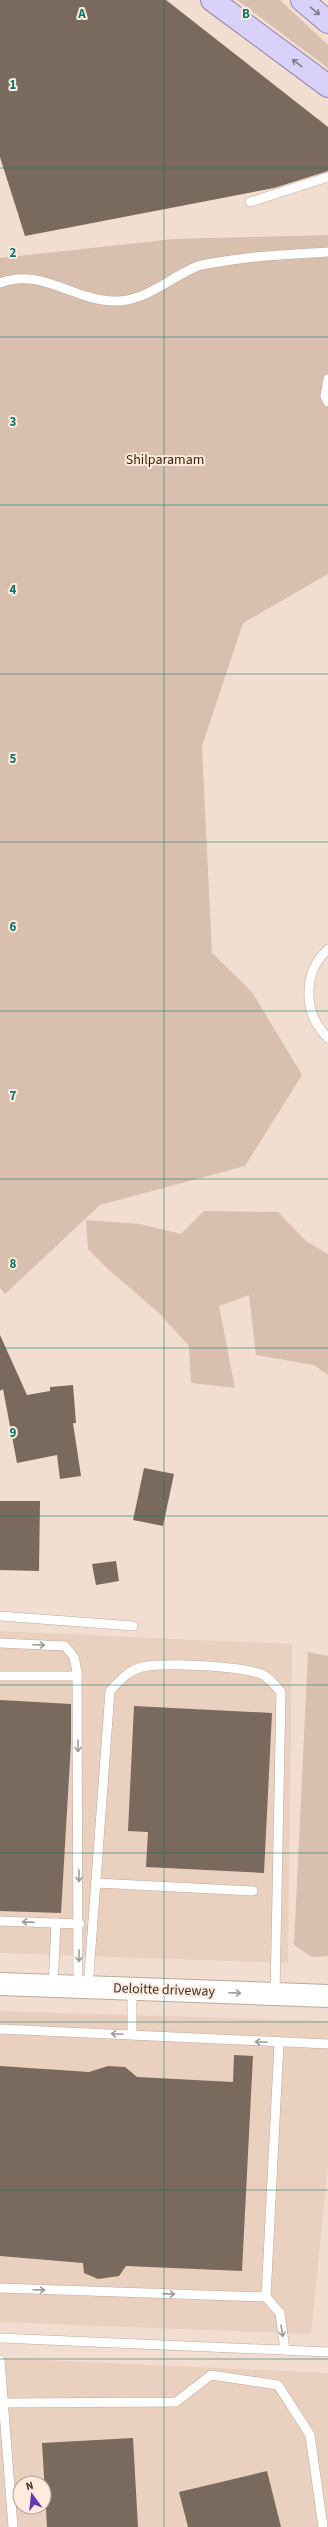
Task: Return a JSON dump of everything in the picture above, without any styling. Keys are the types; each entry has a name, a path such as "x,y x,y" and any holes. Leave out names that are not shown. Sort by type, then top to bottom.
{"main road":[{"path":"212,0 328,86"},
{"path":"302,0 328,22"}],"street":[{"name":"Deloitte driveway","path":"0,1984 328,1996"}],"lane":[{"path":"250,202 328,177"},
{"path":"0,282 15,277 49,282 83,297 116,301 150,293 198,266 261,255 328,252"},
{"path":"328,379 325,396 328,402"},
{"path":"328,949 320,957 309,977 310,1010 318,1029 328,1038"},
{"path":"0,1616 133,1626"},
{"path":"0,1644 65,1646 74,1657 77,1676 80,1924 83,1988"},
{"path":"83,1988 96,1883 110,1691 120,1680 142,1667 193,1665 259,1673 272,1682 281,1692 275,1994"},
{"path":"0,1676 77,1676"},
{"path":"96,1883 253,1891"},
{"path":"0,1921 80,1924"},
{"path":"53,1986 56,1923"},
{"path":"132,1990 132,2035"},
{"path":"0,2028 279,2043 328,2044"},
{"path":"279,2043 266,2297 280,2313 285,2350"},
{"path":"0,2288 266,2297"},
{"path":"0,2338 328,2352"},
{"path":"0,2360 13,2527"},
{"path":"3,2403 176,2402 211,2375 278,2385 310,2435 323,2527"}],"shaded area":[{"path":"0,1631 292,1644 288,1963 0,1953"},
{"path":"0,2011 328,2021 328,2165 311,2334 0,2322"},
{"path":"0,2358 328,2373 328,2527 0,2527"}],"green space":[{"path":"237,0 280,0 328,45 328,68"},
{"name":"Shilparamam","path":"328,235 328,574 243,623 202,746 212,953 252,992 302,1075 245,1166 100,1205 5,1294 0,1288 0,258 174,239"},
{"path":"204,1211 278,1212 306,1241 328,1254 328,1375 314,1365 256,1355 249,1295 219,1306 235,1388 191,1383 189,1346 159,1313 109,1270 88,1249 86,1220 140,1224 181,1234"},
{"path":"308,1652 328,1656 328,1956 312,1957 294,1945"}],"building":[{"path":"0,0 166,0 328,127 328,171 274,188 25,236 0,157"},
{"path":"0,1335 27,1395 50,1391 50,1387 73,1385 76,1423 73,1423 81,1476 60,1479 57,1455 17,1463 3,1389 0,1391"},
{"path":"144,1468 174,1474 163,1526 133,1520"},
{"path":"0,1501 40,1501 39,1571 0,1570"},
{"path":"116,1561 119,1581 96,1585 92,1564"},
{"path":"0,1700 71,1704 71,1743 61,1913 0,1911"},
{"path":"134,1706 272,1713 264,1873 146,1867 148,1832 128,1831"},
{"path":"234,2055 253,2056 242,2271 126,2266 119,2276 98,2279 84,2273 83,2263 0,2256 0,2066 89,2072 108,2066 125,2067 137,2077 233,2082"},
{"path":"133,2438 138,2527 47,2527 46,2515 52,2515 52,2475 44,2475 42,2443"},
{"path":"267,2471 281,2527 188,2527 179,2492"}]}
